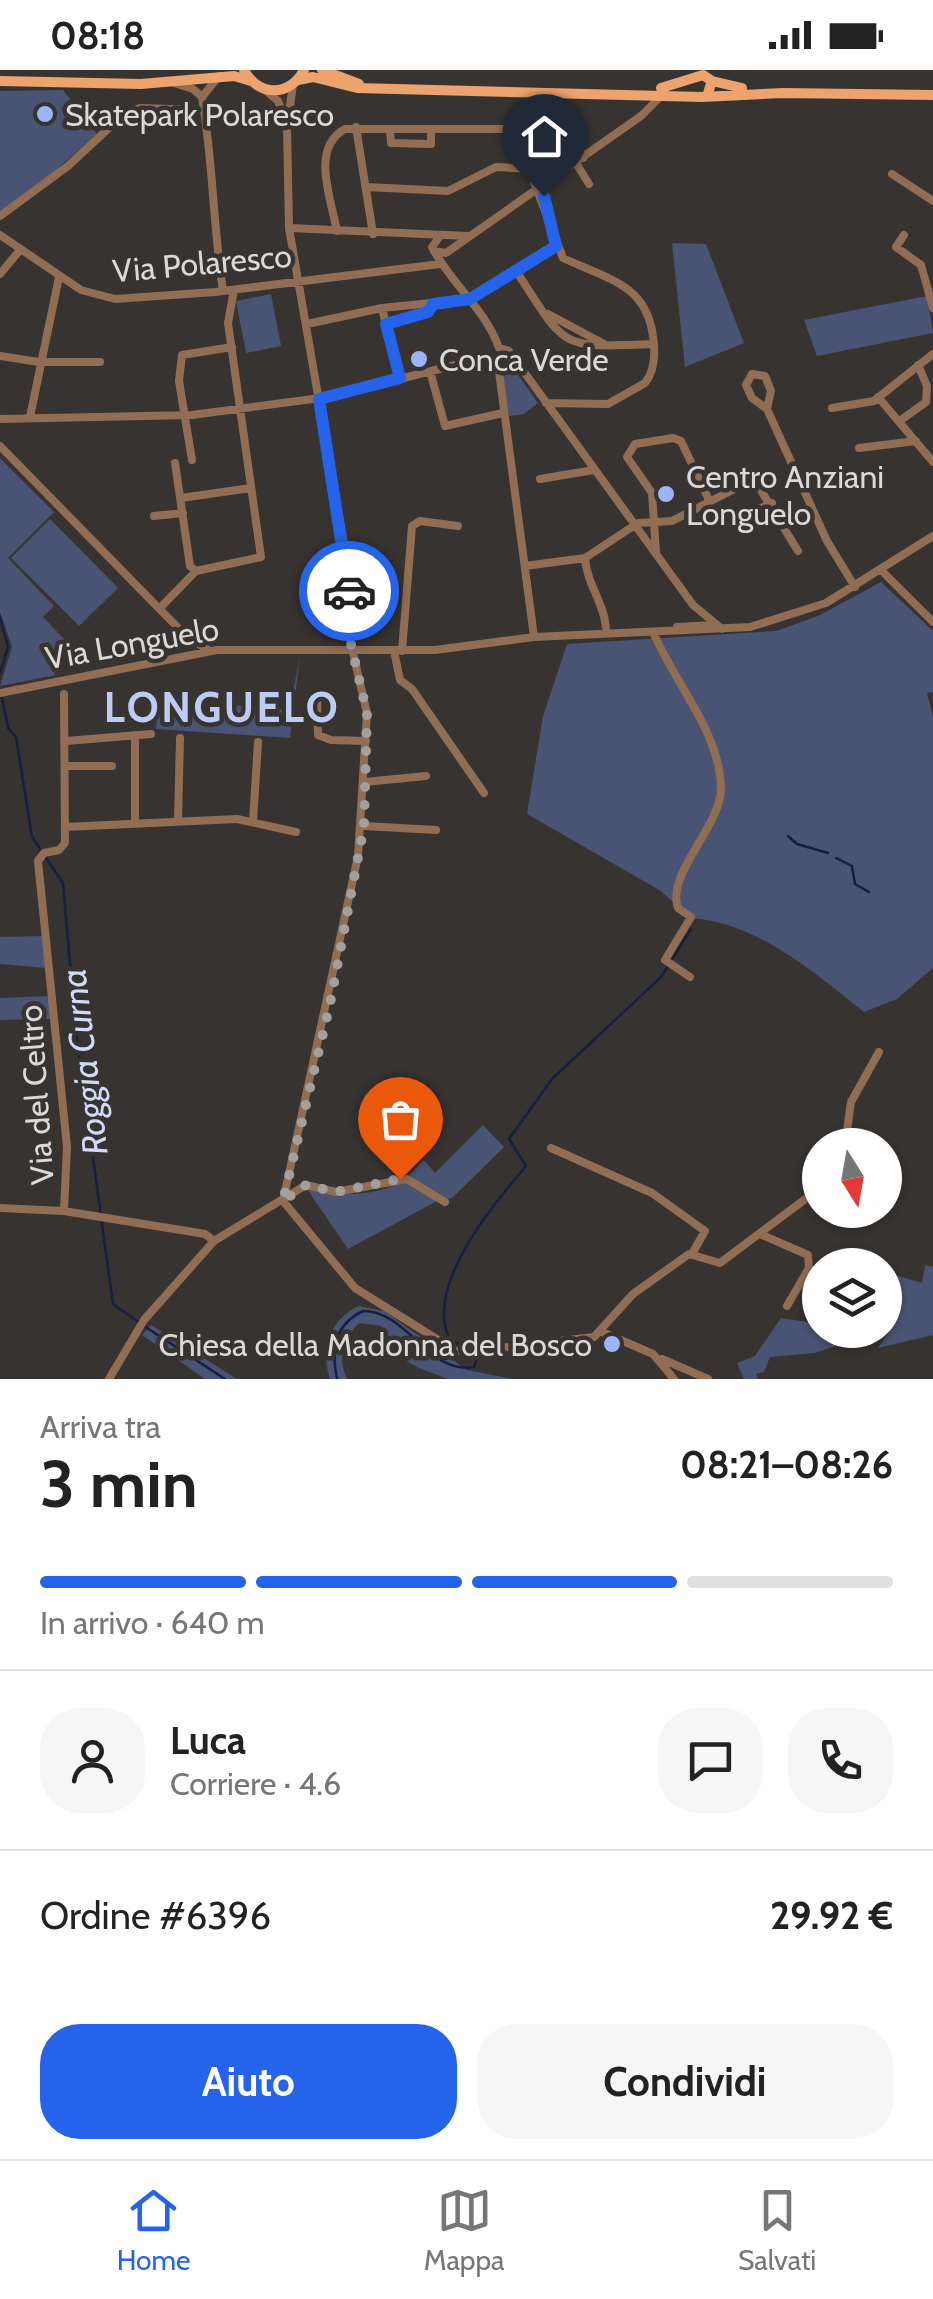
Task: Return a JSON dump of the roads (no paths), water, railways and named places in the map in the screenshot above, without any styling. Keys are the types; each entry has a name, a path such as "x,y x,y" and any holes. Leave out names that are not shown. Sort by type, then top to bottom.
{"main road":[{"path":"244,70 251,81"},
{"path":"322,70 369,87"},
{"path":"0,81 218,74 251,81 264,90 313,77 345,87 664,91 706,96 933,96"},
{"path":"546,90 648,94 704,76 783,93"},
{"path":"694,95 704,76"},
{"path":"704,76 706,96"}],"street":[{"path":"218,74 202,97 208,124 210,204 223,292"},
{"path":"176,78 202,97"},
{"path":"283,1201 330,1004 364,826 367,713 354,651 349,574 289,228 287,126 298,78"},
{"path":"264,90 278,101 287,126"},
{"path":"412,236 433,249 449,251 636,120 664,91"},
{"path":"625,93 642,106"},
{"path":"636,120 648,94"},
{"path":"0,216 68,166 124,114 140,108 204,110"},
{"path":"337,231 324,153 334,135 356,128 568,129 578,134 580,160 590,184"},
{"path":"356,128 373,234"},
{"path":"390,129 391,142 430,144 431,129"},
{"path":"366,187 448,191 490,169 508,166 530,170 540,188 563,258 642,298 650,312 654,344 651,376 614,401 546,402"},
{"path":"892,174 933,201"},
{"path":"289,228 412,236 476,233"},
{"path":"904,234 896,248 921,265 933,308"},
{"name":"Via Polaresco","path":"0,235 81,290 115,299 223,292 440,264"},
{"path":"424,264 432,259 433,249 442,236"},
{"path":"442,236 449,251 446,262 470,299 496,356 534,636"},
{"path":"307,324 382,308 470,299 556,246"},
{"path":"433,249 440,264 453,276"},
{"path":"0,274 20,250"},
{"path":"515,269 544,312 574,344 654,344"},
{"path":"27,418 60,277"},
{"path":"160,608 196,571 260,558 228,322 234,290"},
{"path":"386,324 428,312 433,304"},
{"path":"382,308 400,378"},
{"path":"544,312 610,347"},
{"path":"192,460 184,416 182,355 232,346"},
{"path":"0,416 184,416 319,399 510,351 510,360"},
{"path":"832,408 878,397 933,354"},
{"path":"0,356 39,362 100,362"},
{"path":"496,356 510,360 546,402 693,604 712,625 726,630"},
{"path":"900,420 926,402 930,385 918,364"},
{"path":"430,371 445,426 503,413"},
{"path":"767,409 771,391 764,376 752,374 746,385 752,398 767,409 827,541 855,587"},
{"path":"878,397 933,462"},
{"path":"656,554 652,493 627,457 636,444 673,438 682,441 709,500"},
{"path":"859,448 916,441"},
{"path":"0,446 186,636 200,647 217,650"},
{"path":"176,463 190,566 196,571"},
{"path":"540,479 594,470"},
{"path":"525,566 585,558 634,526 672,521 754,479 798,551"},
{"path":"181,498 252,488"},
{"path":"739,518 772,503"},
{"path":"154,516 183,512"},
{"path":"458,526 422,521 412,526 398,651 400,680 412,689 484,793"},
{"name":"Via Longuelo","path":"0,692 64,686 176,655 217,650 398,651 534,636 726,630 789,617 855,587 933,536"},
{"path":"585,558 588,582 602,603 606,628"},
{"path":"881,570 933,622"},
{"path":"668,632 687,625 693,616 693,604"},
{"name":"Via Longuelo","path":"634,634 712,625"},
{"path":"654,634 715,756 721,785 720,806 676,888 678,908 691,917 664,960 690,977"},
{"path":"176,655 192,647 186,636"},
{"path":"64,686 66,827 135,822 253,822 296,832"},
{"path":"317,698 318,735 331,740 366,741"},
{"path":"66,741 150,734"},
{"path":"135,735 135,822"},
{"path":"178,821 181,738"},
{"path":"253,822 258,742"},
{"path":"66,766 112,766"},
{"path":"366,782 426,776"},
{"path":"364,826 436,830"},
{"name":"Via del Celtro","path":"64,1212 68,1202 67,1147 41,855 64,846 66,827"},
{"path":"848,1128 851,1102 878,1052"},
{"path":"283,1201 355,1288 456,1350 580,1341 602,1332 633,1294 693,1252 705,1232 670,1204 551,1148"},
{"path":"109,1379 144,1320 214,1242 306,1185 336,1192 399,1179 445,1202"},
{"path":"693,1252 714,1264 762,1235 802,1203"},
{"path":"0,1208 94,1216 205,1234 214,1242"},
{"path":"762,1235 808,1256 809,1268 787,1306"},
{"path":"602,1332 708,1379"},
{"path":"660,1359 674,1379"}],"waterway":[{"name":"Roggia Curna","path":"0,617 8,647 0,673"},
{"name":"Roggia Curna","path":"2,698 8,728 16,737 32,837 63,883 76,1033 113,1304 137,1321"},
{"path":"788,836 797,844 828,853"},
{"path":"836,858 852,866 855,884 869,892"},
{"name":"Roggia Curna","path":"463,1346 450,1340 444,1319 446,1296 453,1272 480,1224 526,1166 509,1139 552,1079 661,977 691,929"},
{"name":"Roggia Curna","path":"337,1379 334,1358 340,1331 363,1311 393,1321 444,1362 474,1367 478,1356"},
{"name":"Roggia Curna","path":"144,1326 225,1379"}],"place":[{"name":"Skatepark Polaresco","path":"45,114"},
{"name":"Conca Verde","path":"419,359"},
{"name":"Centro Anziani Longuelo","path":"666,494"},
{"name":"Chiesa della Madonna del Bosco","path":"612,1344"}],"district":[{"name":"LONGUELO","path":"222,707"}]}
